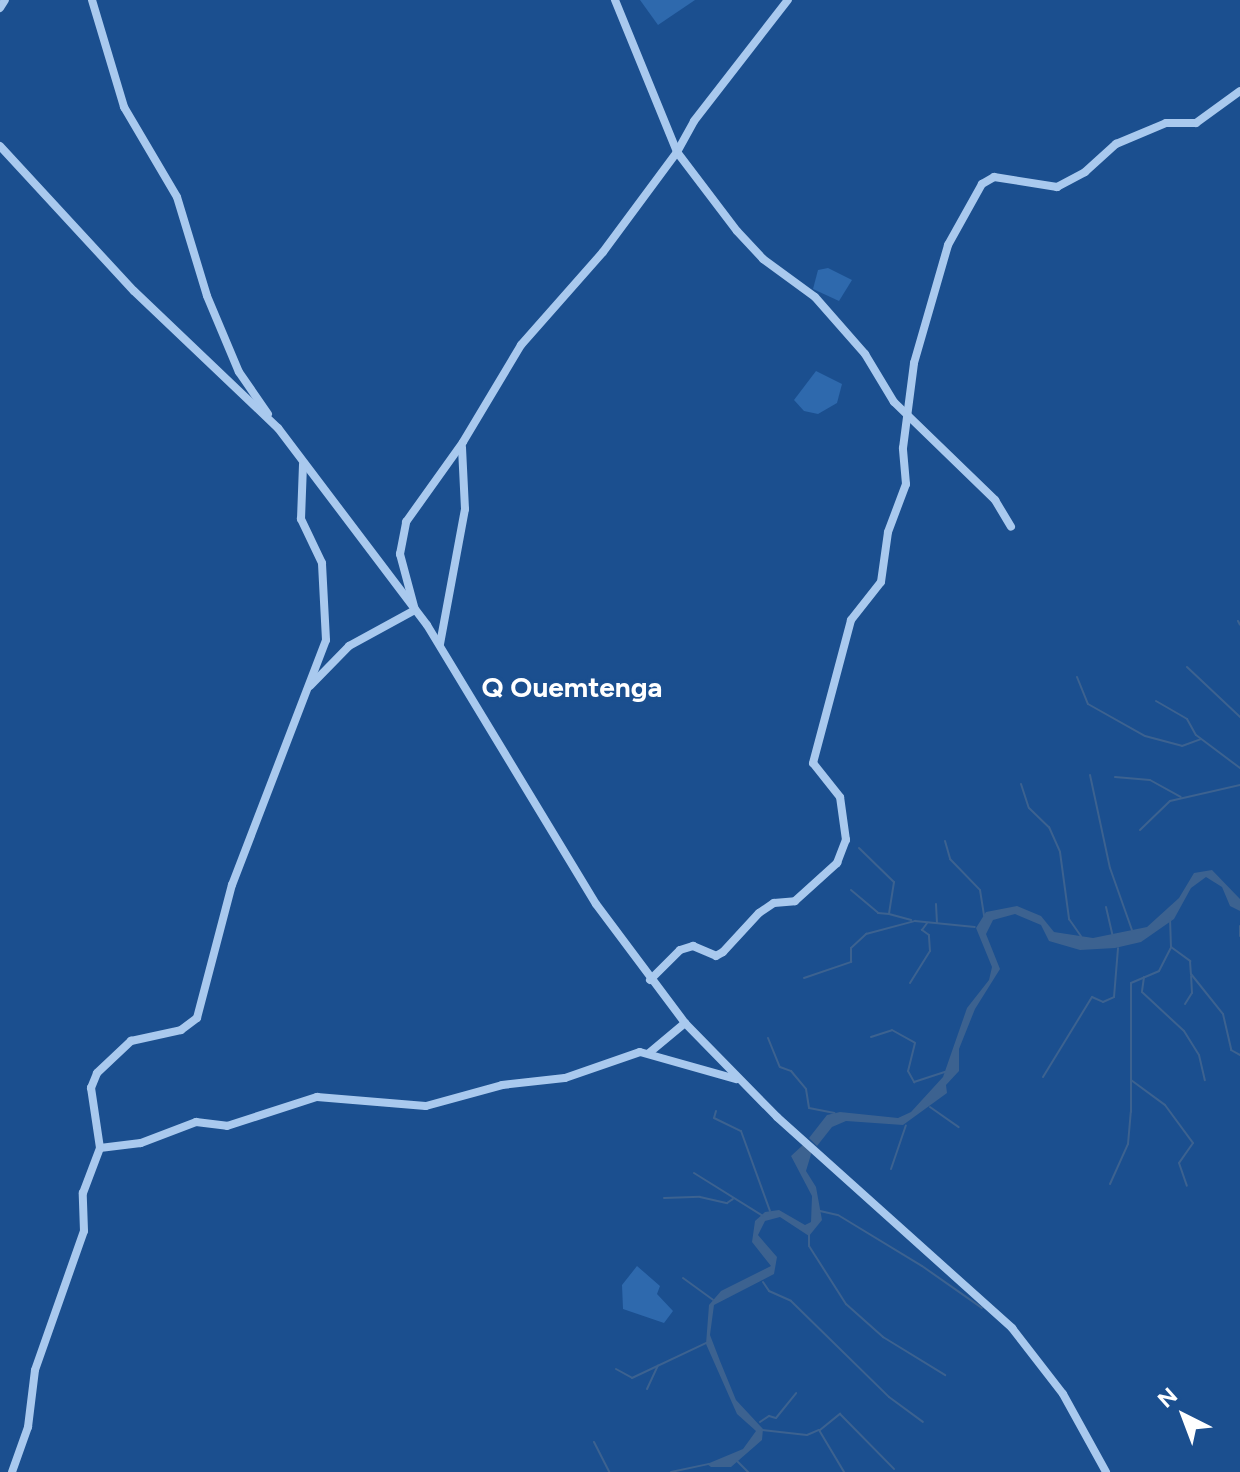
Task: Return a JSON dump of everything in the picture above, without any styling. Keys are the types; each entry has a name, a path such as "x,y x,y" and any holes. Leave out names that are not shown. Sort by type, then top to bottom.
{"street":[{"path":"0,8 5,0"},
{"path":"92,0 124,107 177,197 185,238 239,372 303,463 440,644 596,904 650,980 737,1079 1012,1328 1063,1394 1106,1472"},
{"path":"615,0 677,152 763,259 815,297 865,354 906,416 995,500 1011,527"},
{"path":"415,610 400,554 402,532 463,442 521,345 554,313 677,152 694,121 788,0"},
{"path":"650,980 680,950 693,946 716,956 723,952 759,913 774,903 795,901 837,863 846,840 840,797 813,763 851,620 881,582 888,532 906,484 906,416 914,363 948,245 982,184 994,177 1057,187 1085,172 1116,144 1166,123 1196,123 1240,91"},
{"path":"0,146 134,291 278,428"},
{"path":"440,644 465,509 463,442"},
{"path":"12,1472 28,1427 35,1370 84,1231 83,1193 100,1148 91,1088 97,1073 131,1041 189,1027 205,1000 207,966 232,885 326,640 322,563 301,519 303,463"},
{"path":"306,690 349,646 415,610"},
{"path":"649,1053 685,1023"},
{"path":"100,1148 141,1143 196,1122 227,1126 304,1099 356,1097 426,1106 502,1085 565,1078 626,1055 649,1053 737,1079"}],"shaded area":[{"path":"640,0 695,0 658,25"},
{"path":"828,268 852,280 839,301 813,289 818,270"},
{"path":"816,371 842,384 837,403 818,414 804,411 794,400"},
{"path":"1212,870 1240,899 1240,911 1230,906 1222,887 1206,877 1191,888 1174,919 1141,942 1115,948 1080,950 1049,941 1041,925 1015,914 993,920 986,934 1000,969 975,1009 959,1049 959,1071 946,1085 947,1093 903,1125 846,1121 832,1127 817,1146 809,1138 827,1115 840,1112 898,1118 911,1112 943,1077 967,1008 989,980 992,967 976,928 986,912 1017,906 1041,916 1054,932 1093,938 1147,927 1179,898 1194,873"},
{"path":"805,1143 812,1151 806,1171 816,1187 822,1220 809,1236 780,1217 765,1221 758,1235 777,1257 774,1274 714,1305 710,1335 720,1361 736,1400 763,1429 762,1440 731,1467 711,1467 707,1464 743,1449 756,1431 737,1414 706,1344 709,1305 721,1291 771,1266 752,1242 755,1221 765,1212 779,1210 805,1225 811,1222 812,1196 791,1156"},
{"path":"637,1266 660,1286 657,1294 673,1311 664,1323 623,1309 622,1285"}],"waterway":[{"path":"1238,621 1240,625"},
{"path":"1187,667 1240,717"},
{"path":"1077,677 1088,704 1145,736 1182,746 1201,739"},
{"path":"1156,701 1187,719 1196,735 1240,768"},
{"path":"1090,775 1110,868 1132,930"},
{"path":"1115,777 1150,780 1181,797"},
{"path":"1021,784 1029,808 1049,827 1060,852 1069,919 1081,936"},
{"path":"1140,830 1170,801 1240,785"},
{"path":"945,841 950,859 980,890 984,916"},
{"path":"859,848 894,882 889,914 911,920"},
{"path":"851,890 878,913 889,914"},
{"path":"936,904 937,923"},
{"path":"1106,907 1112,934"},
{"path":"1110,1184 1128,1144 1131,1112 1131,983 1159,971 1171,947 1170,918"},
{"path":"804,978 851,962 851,948 866,934 915,921 975,927"},
{"path":"910,983 930,951 929,935 922,930 927,923"},
{"path":"1240,926 1240,936"},
{"path":"1171,947 1190,961 1191,974 1223,1014 1231,1050 1240,1055"},
{"path":"1043,1077 1092,997 1103,1002 1114,997 1118,948"},
{"path":"1185,1004 1192,993 1191,976"},
{"path":"1144,977 1142,992 1184,1031 1199,1055 1205,1080"},
{"path":"871,1037 892,1030 915,1043 908,1071 914,1082 945,1072"},
{"path":"768,1038 780,1067 791,1071 806,1089 809,1108 835,1113"},
{"path":"1131,1080 1165,1105 1193,1143 1179,1163 1187,1186"},
{"path":"930,1107 959,1127"},
{"path":"716,1111 714,1118 741,1131 770,1211"},
{"path":"891,1169 906,1125"},
{"path":"694,1173 763,1216"},
{"path":"664,1198 700,1197 727,1203 733,1199"},
{"path":"820,1211 838,1215 922,1266 982,1308"},
{"path":"809,1234 809,1246 846,1304 883,1337 945,1375"},
{"path":"683,1278 713,1300"},
{"path":"763,1282 769,1291 791,1301 889,1397 923,1422"},
{"path":"616,1369 632,1378 708,1342"},
{"path":"647,1389 658,1365"},
{"path":"760,1422 769,1416 776,1418 796,1393"},
{"path":"820,1430 840,1414 894,1469"},
{"path":"762,1430 807,1435 819,1430 844,1472"},
{"path":"594,1442 609,1472"},
{"path":"737,1461 748,1472"},
{"path":"671,1472 709,1464"}],"district":[{"name":"Q Ouemtenga","path":"572,687"}]}
